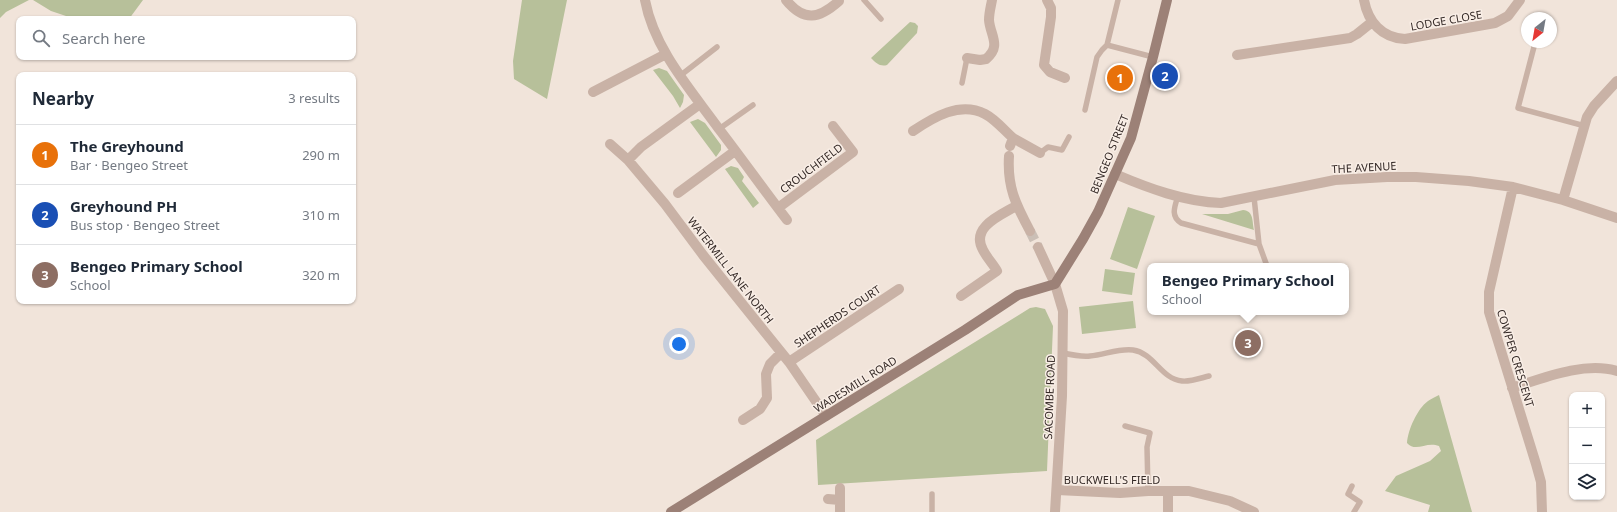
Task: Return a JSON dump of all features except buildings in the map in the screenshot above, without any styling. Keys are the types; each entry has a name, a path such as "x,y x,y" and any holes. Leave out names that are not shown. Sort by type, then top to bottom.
{"main road":[{"name":"BENGEO STREET","path":"1055,284 1094,218 1131,138 1167,0"},
{"name":"WADESMILL ROAD","path":"671,512 965,330 1018,295 1055,284"}],"street":[{"path":"645,0 658,39 666,54 700,104 787,220"},
{"path":"786,0 796,11 801,14 808,15 820,14 828,11 839,1"},
{"path":"967,58 980,60 986,59 993,50 994,40 989,19 992,0"},
{"path":"1047,0 1052,8 1052,17 1044,65 1050,72 1065,78"},
{"path":"1237,55 1350,38 1372,22 1364,0"},
{"name":"LODGE CLOSE","path":"1372,22 1386,34 1399,38 1409,38 1495,23 1508,16 1520,0"},
{"path":"593,92 666,54"},
{"path":"1563,200 1590,112 1617,81"},
{"path":"628,160 641,146 700,104"},
{"path":"913,130 930,119 945,112 973,109 986,114 1011,146 1040,153"},
{"name":"CROUCHFIELD","path":"778,208 853,152 833,126"},
{"name":"WATERMILL LANE NORTH","path":"610,144 628,160 665,204 703,255 789,362 826,416"},
{"path":"1011,146 1008,176 1016,206 1030,231"},
{"path":"678,193 735,150"},
{"name":"THE AVENUE","path":"1115,174 1178,196 1212,203 1222,203 1335,180 1386,177 1443,178 1512,187 1563,200 1617,218"},
{"name":"COWPER CRESCENT","path":"1512,187 1488,302 1491,323 1541,482 1542,512"},
{"path":"961,296 997,271 980,243 982,231 991,219 1016,206"},
{"name":"SACOMBE ROAD","path":"1038,247 1055,284 1063,311 1063,353 1056,512"},
{"name":"SHEPHERDS COURT","path":"789,362 899,289"},
{"path":"743,420 760,409 767,398 766,374 770,364 781,352"},
{"path":"1512,388 1584,368 1605,368 1617,371"},
{"path":"840,488 840,512"},
{"name":"BUCKWELL'S FIELD","path":"1057,490 1120,493 1148,490 1189,491 1230,501 1254,512"},
{"name":"BUCKWELL'S FIELD","path":"1168,491 1168,512"},
{"path":"828,499 840,500"}],"lane":[{"path":"864,0 881,19"},
{"path":"1085,110 1097,57 1107,45 1118,0"},
{"path":"1107,45 1153,57"},
{"path":"680,75 717,47"},
{"path":"1534,48 1518,108 1585,126"},
{"path":"962,83 967,58"},
{"path":"720,129 753,105"},
{"path":"1040,153 1053,147 1062,150 1069,137"},
{"path":"1178,196 1174,215 1180,223 1260,244"},
{"path":"1254,197 1260,244 1266,263"},
{"path":"1063,353 1090,356 1122,350 1133,350 1146,355 1166,374 1174,379 1189,381 1209,376"},
{"path":"1125,426 1150,433 1147,447 1148,490"},
{"path":"1352,486 1348,494 1360,502 1354,512"},
{"path":"932,494 932,512"}],"green space":[{"path":"0,0 29,0 6,12 0,18"},
{"path":"33,0 143,0 131,16 66,16 51,11"},
{"path":"522,0 567,0 547,99 514,79 513,61"},
{"path":"910,22 915,23 918,26 917,33 887,65 880,65 876,63 871,58"},
{"path":"659,68 667,71 684,95 680,108 673,96 653,70"},
{"path":"698,119 705,123 721,145 721,150 716,157 690,122"},
{"path":"731,166 738,168 744,177 742,181 759,203 753,208 725,169"},
{"path":"1128,207 1155,216 1137,269 1110,259"},
{"path":"1243,210 1251,214 1254,230 1202,214 1228,214"},
{"path":"1105,269 1135,273 1132,295 1102,291"},
{"path":"1133,301 1136,328 1082,334 1079,307"},
{"path":"1036,307 1045,309 1053,326 1047,471 818,485 816,440 1030,308"},
{"path":"1439,395 1472,512 1428,512 1430,505 1385,491 1396,476 1430,461 1441,451 1439,446 1430,445 1414,447 1407,443 1411,426 1420,409 1428,401"}],"tunnel":[{"path":"1030,231 1038,247"}],"place":[{"name":"Greyhound PH","path":"1165,76"},
{"name":"The Greyhound","path":"1120,78"},
{"name":"Bengeo Primary School","path":"1248,343"}]}
